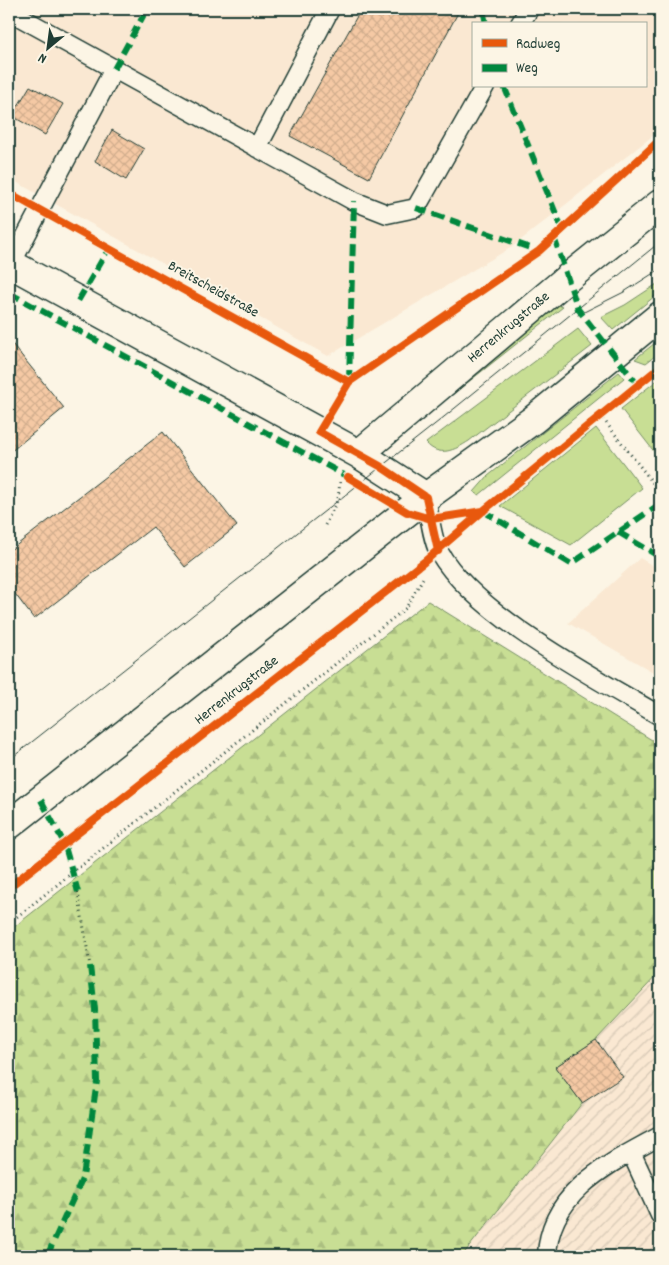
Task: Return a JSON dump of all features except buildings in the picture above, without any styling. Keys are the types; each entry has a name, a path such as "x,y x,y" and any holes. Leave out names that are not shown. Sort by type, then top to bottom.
{"street":[{"name":"Herrenkrugstraße","path":"350,464 568,277 660,204"},
{"path":"10,263 350,464 426,497"},
{"path":"9,825 426,497 534,420 660,316"}],"lane":[{"path":"257,148 330,9"},
{"path":"521,22 529,9"},
{"path":"9,11 354,202 387,214 416,208 484,88"},
{"path":"10,263 114,69"},
{"path":"426,497 438,551 467,587 502,616 591,675 660,716"},
{"path":"547,1256 549,1240 564,1204 596,1172 660,1136"},
{"path":"631,1152 660,1215"}],"path":[{"path":"600,415 660,492"},
{"path":"325,525 338,499 350,464"},
{"path":"9,923 406,608 438,551"},
{"path":"78,892 90,966"}],"shaded area":[{"path":"9,9 660,9 660,130 512,247 328,356 9,178"},
{"path":"640,558 660,570 660,676 568,623"},
{"path":"660,972 660,1256 462,1256 582,1103 623,1077 596,1040"}],"green space":[{"path":"660,282 660,292 613,330 601,317 625,305"},
{"path":"556,304 563,307 419,421 422,415"},
{"path":"578,329 592,346 469,441 453,450 447,451 436,450 426,443"},
{"path":"660,339 660,352 646,363 635,359"},
{"path":"619,372 624,378 479,495 474,492 488,476"},
{"path":"660,378 660,451 656,454 621,409"},
{"path":"596,428 642,488 571,545 500,506"},
{"path":"428,601 660,745 660,972 596,1040 555,1067 582,1103 462,1256 9,1256 9,931"}],"tram line":[{"path":"9,760 439,421 660,242"},
{"path":"578,315 624,292 660,269"}],"marked path":[{"path":"114,69 147,9"},
{"path":"483,9 486,22"},
{"path":"505,88 563,231"},
{"path":"349,382 354,201"},
{"path":"416,208 539,251"},
{"path":"554,237 578,309 638,385"},
{"path":"78,301 109,248"},
{"path":"9,293 348,477"},
{"path":"483,511 571,564 660,504"},
{"path":"618,532 660,557"},
{"path":"41,800 64,843 78,892"},
{"path":"47,1256 83,1177 97,1081 95,1009 90,966"}],"cycle path":[{"path":"319,432 349,382 539,251 660,140"},
{"name":"Breitscheidstraße","path":"9,193 349,382"},
{"path":"9,887 424,562 483,511 660,367"},
{"path":"319,432 380,466 426,497 438,551"},
{"path":"348,477 407,512 431,519 483,511"}]}
